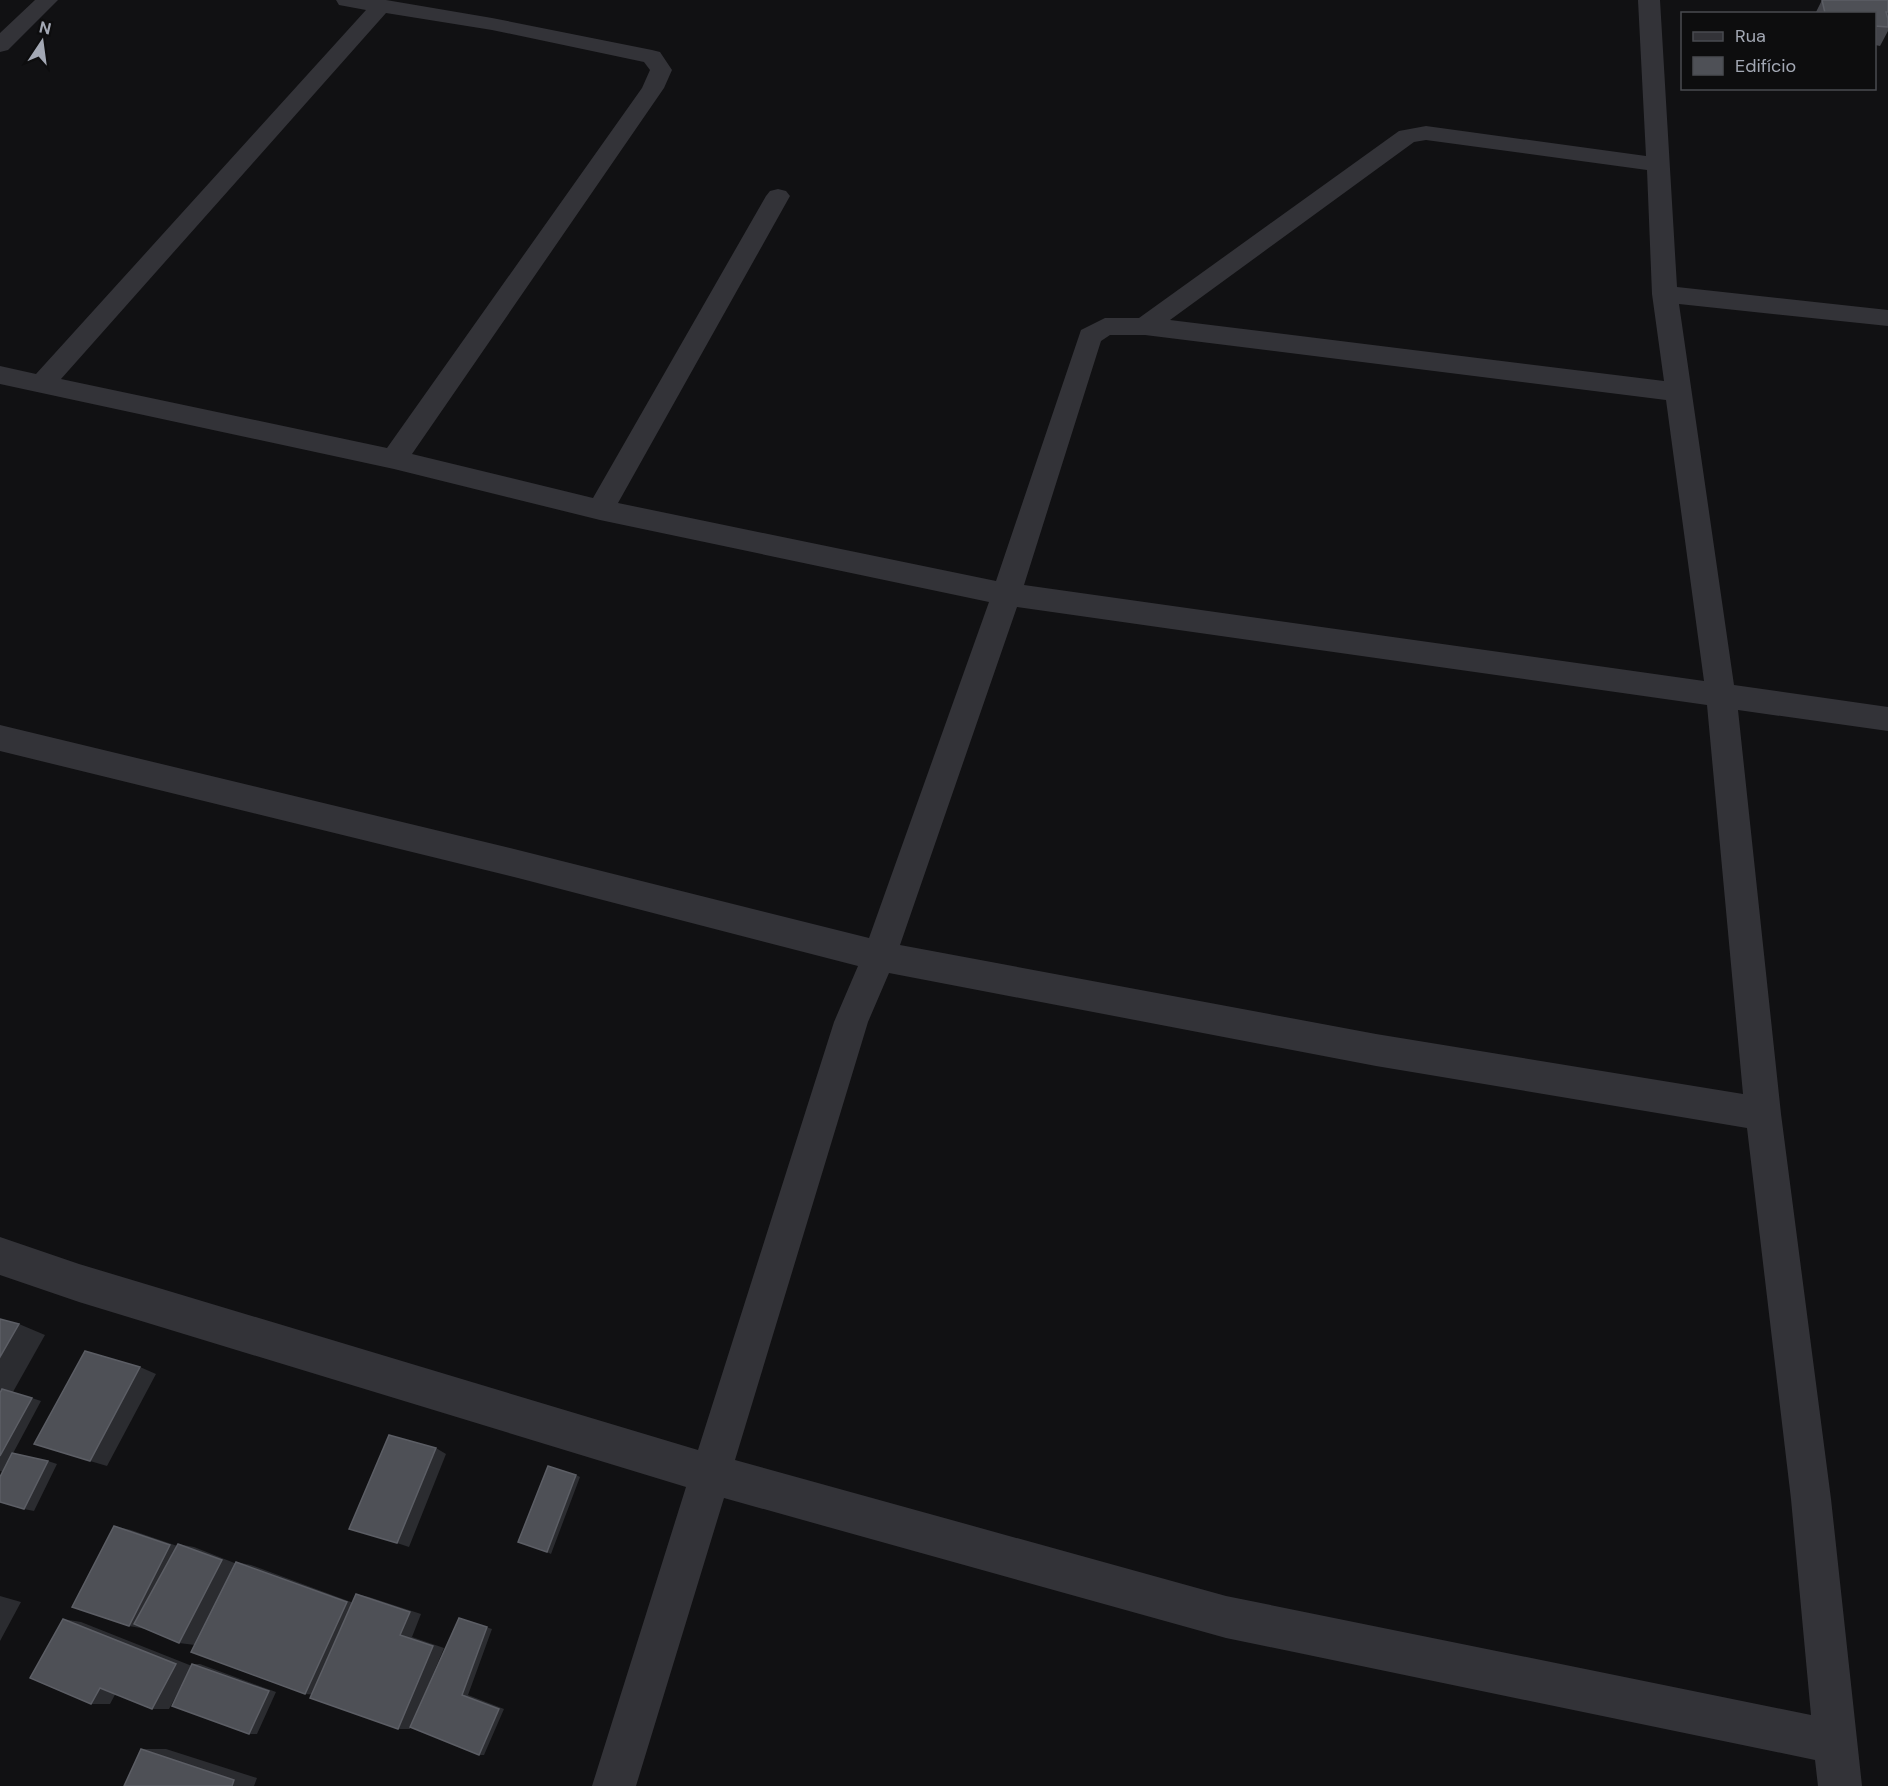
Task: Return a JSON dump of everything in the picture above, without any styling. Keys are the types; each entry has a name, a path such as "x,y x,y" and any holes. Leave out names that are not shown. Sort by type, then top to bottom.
{"street":[{"path":"347,0 492,24 652,57 661,70 653,88 394,459"},
{"path":"1649,0 1665,294 1721,697 1763,1114 1810,1488 1840,1786"},
{"path":"42,384 381,6"},
{"path":"0,45 30,8"},
{"path":"1146,326 1407,136 1426,133 1659,165"},
{"path":"600,510 778,196"},
{"path":"1665,294 1888,318"},
{"path":"614,1786 851,1022 879,956 990,645 1090,336 1105,327 1146,326 1677,392"},
{"path":"0,375 394,459 600,510 1006,594 1888,719"},
{"path":"0,738 518,864 879,956 1376,1050 1763,1114"},
{"path":"0,1256 79,1283 711,1474 1226,1617 1836,1742"}],"building":[{"path":"1822,0 1888,0 1888,12 1886,12 1888,27 1876,26 1876,12 1825,12"},
{"path":"0,1319 19,1324 0,1357"},
{"path":"85,1351 140,1367 90,1461 34,1444"},
{"path":"2,1389 32,1398 0,1456 0,1393"},
{"path":"389,1435 436,1448 397,1543 349,1529"},
{"path":"12,1453 48,1461 24,1509 0,1502 0,1477"},
{"path":"548,1466 576,1475 547,1552 518,1542"},
{"path":"114,1526 170,1545 129,1626 72,1607"},
{"path":"178,1544 222,1560 179,1643 134,1624"},
{"path":"236,1562 347,1602 305,1694 191,1652"},
{"path":"356,1594 410,1612 400,1635 433,1646 398,1729 310,1698"},
{"path":"459,1618 487,1627 462,1695 499,1709 479,1755 410,1727"},
{"path":"63,1619 176,1664 152,1709 100,1688 91,1704 30,1678"},
{"path":"192,1664 269,1691 249,1734 172,1706"},
{"path":"141,1749 234,1780 232,1786 124,1786"}]}
